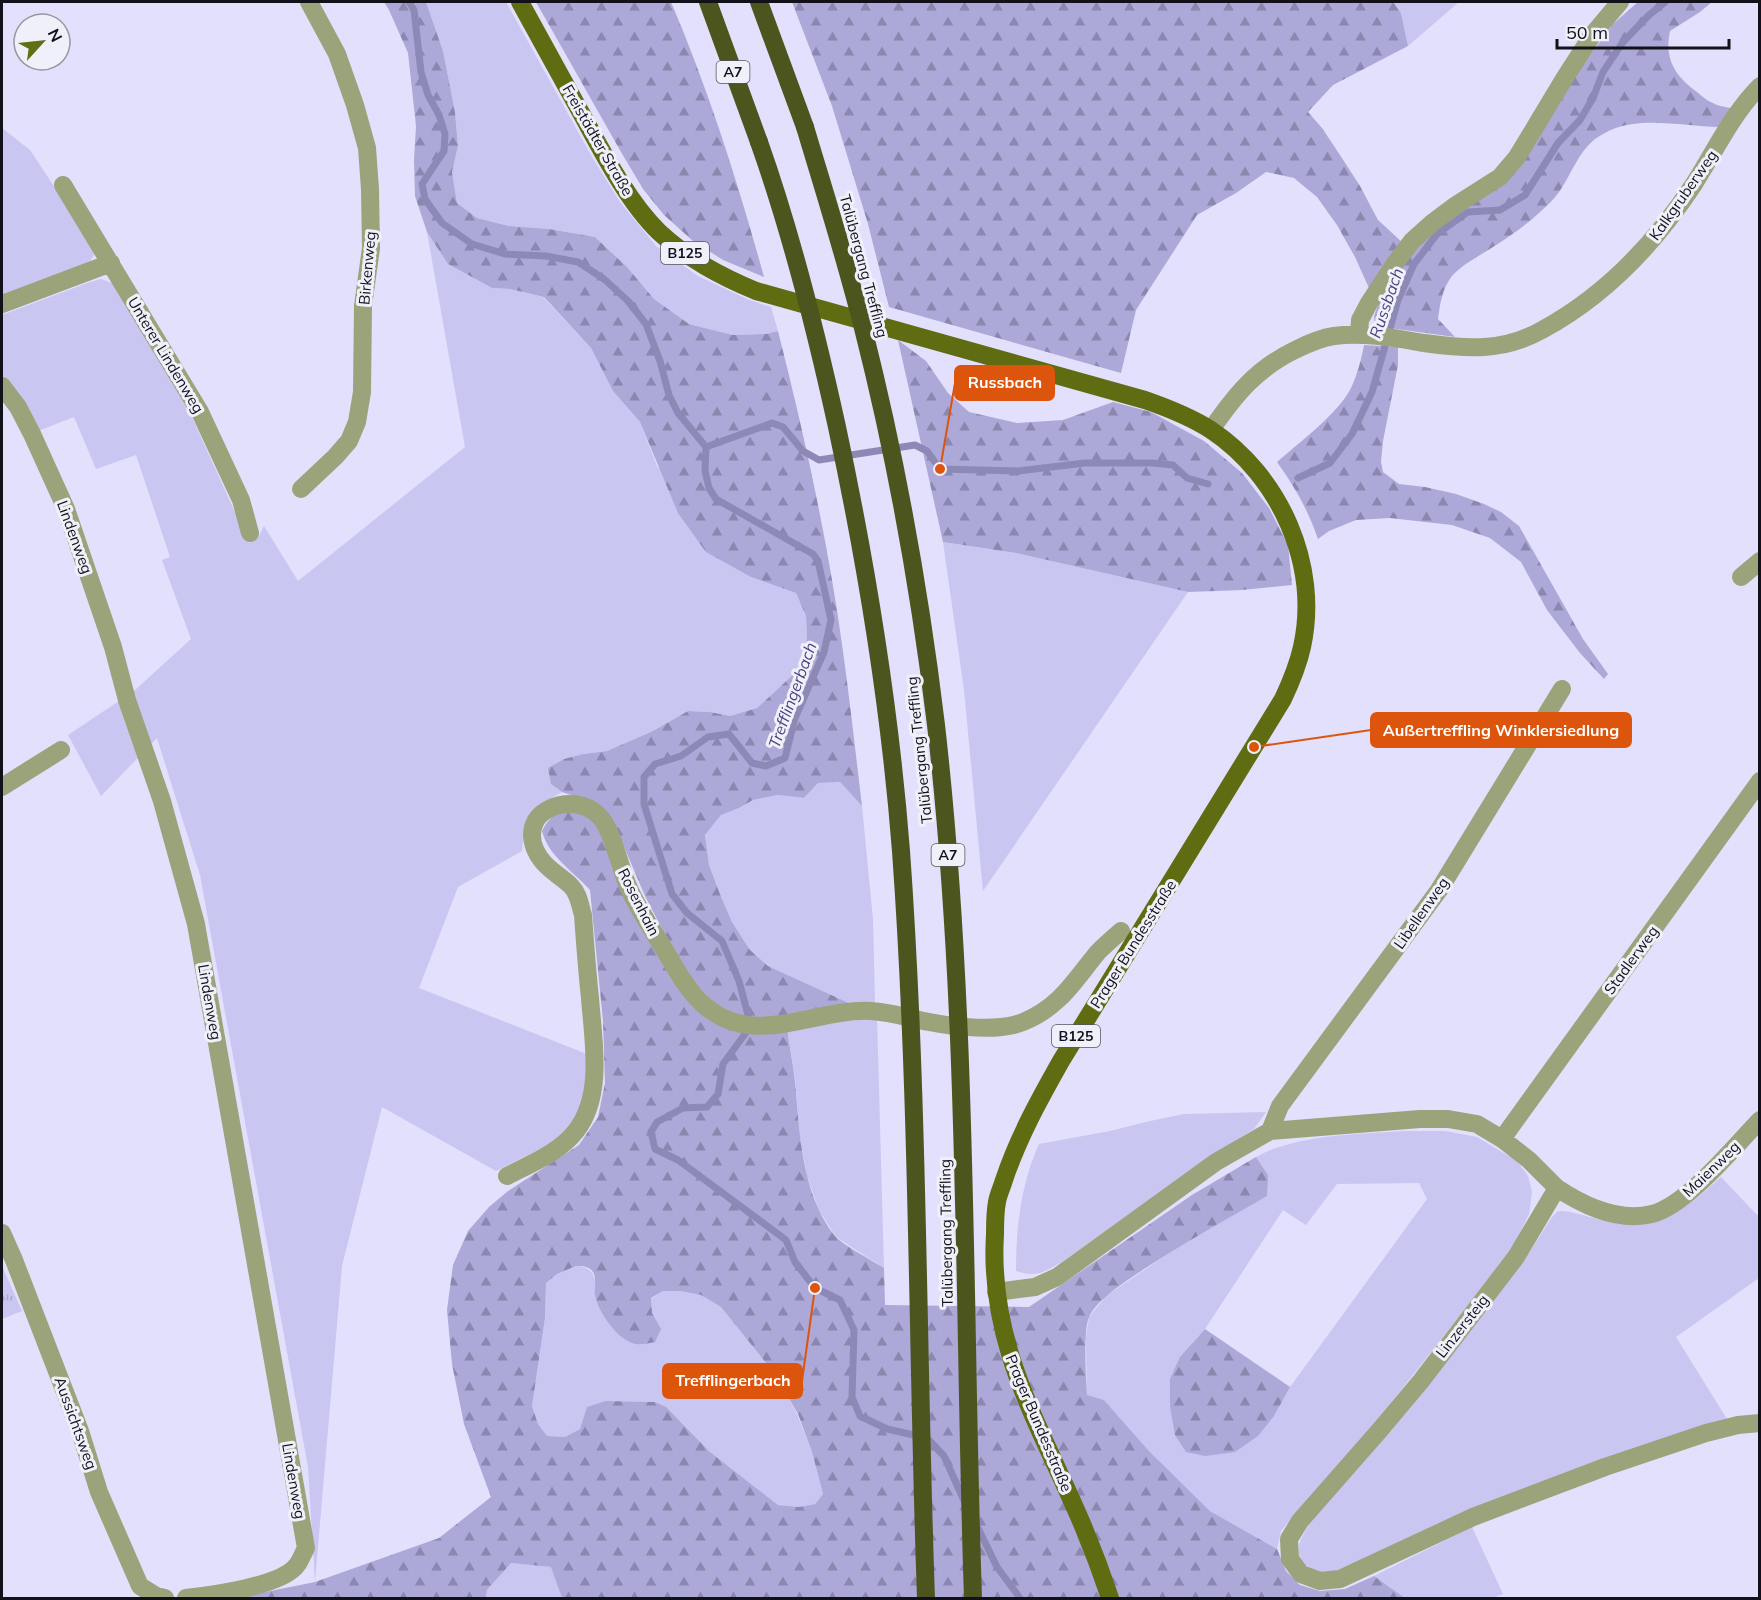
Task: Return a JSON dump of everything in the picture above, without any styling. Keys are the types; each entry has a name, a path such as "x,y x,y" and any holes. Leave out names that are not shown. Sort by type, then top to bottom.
{"highway":[{"name":"Talübergang Treffling","path":"708,2 759,142 796,261 825,374 853,500 873,619 901,848 910,987 926,1599"},
{"name":"Talübergang Treffling","path":"759,2 805,127 864,328 899,494 920,609 936,725 949,857 957,997 973,1599"}],"main road":[{"name":"Freistädter Straße","path":"520,2 631,197 658,231 692,258 722,276 756,291 1145,399 1176,411 1211,430"},
{"name":"Prager Bundesstraße","path":"1110,1599 1083,1526 1037,1427 1005,1341 996,1292 993,1255 996,1202 1012,1157 1061,1061 1284,699 1294,674 1303,641 1305,590 1300,557 1294,538 1277,500 1261,476 1239,452 1211,430"}],"street":[{"name":"Birkenweg","path":"301,489 349,441 357,422 362,392 363,306 371,248 367,148 337,54 309,2"},
{"path":"1365,336 1360,320 1396,262 1412,241 1456,205 1500,177 1517,157 1593,34 1620,2"},
{"name":"Kalkgruberweg","path":"1211,430 1242,389 1263,369 1309,343 1333,336 1365,336 1453,347 1485,348 1512,344 1540,332 1569,314 1597,294 1639,255 1667,222 1694,184 1734,118 1760,86"},
{"name":"Unterer Lindenweg","path":"63,185 200,412 241,500 250,533"},
{"path":"2,304 111,263"},
{"name":"Lindenweg","path":"2,386 18,407 66,509 113,646 127,700 162,801 196,924 306,1548 297,1566 280,1578 223,1593 186,1599"},
{"path":"1741,577 1760,561"},
{"name":"Libellenweg","path":"1270,1131 1280,1106 1439,890 1562,689"},
{"path":"2,787 61,750"},
{"name":"Stadlerweg","path":"1502,1139 1760,781"},
{"name":"Rosenhain","path":"507,1176 560,1147 584,1119 591,1101 594,1048 581,907 572,887 544,864 535,851 531,839 533,825 539,815 548,809 569,803 584,806 601,816 608,828 627,884 687,986 704,1006 739,1025 786,1024 850,1011 898,1014 930,1022 977,1028 1013,1025 1041,1013 1058,1001 1099,951 1121,931"},
{"path":"996,1292 1035,1287 1057,1277 1216,1162 1270,1131 1420,1119 1448,1119 1477,1124 1502,1139 1529,1160 1557,1188"},
{"name":"Maienweg","path":"1557,1188 1577,1201 1602,1211 1634,1216 1654,1213 1675,1203 1700,1182 1760,1120"},
{"name":"Linzersteig","path":"1557,1188 1516,1257 1428,1372 1300,1521 1289,1539 1290,1559 1301,1574 1320,1581 1340,1579 1473,1517 1605,1467 1706,1433 1738,1425 1760,1423"},
{"name":"Aussichtsweg","path":"2,1233 80,1431 99,1492 140,1586 165,1599"}],"green space":[{"path":"384,2 426,2 443,51 455,112 458,146 452,172 457,203 477,218 509,226 549,229 595,237 627,267 654,299 689,324 733,335 766,334 778,331 808,456 827,549 845,665 862,806 840,782 818,783 804,798 778,795 753,800 721,815 705,835 709,865 720,894 732,922 750,950 768,966 851,1004 768,1021 740,1016 714,1003 692,980 671,946 645,896 613,821 583,799 562,792 551,784 548,768 564,759 607,751 653,731 688,711 730,716 757,708 797,671 807,638 806,616 796,593 751,577 706,552 678,513 640,422 613,391 591,348 544,297 510,289 492,288 448,264 427,232 415,196 416,126 408,53"},
{"path":"426,2 506,2 592,157 620,202 656,246 698,276 747,299 771,307 778,331 766,334 733,335 689,324 654,299 627,267 595,237 549,229 509,226 477,218 457,203 452,172 458,146 455,112 443,51"},
{"path":"536,2 671,2 722,138 764,277 723,260 693,241 664,215 643,189"},
{"path":"792,2 1393,2 1401,13 1408,46 1333,85 1308,112 1338,152 1378,220 1404,244 1369,288 1337,225 1317,197 1294,178 1266,172 1236,193 1197,215 1136,310 1121,373 889,307 868,224 832,106"},
{"path":"1393,2 1459,2 1408,46 1401,13"},
{"path":"1638,2 1712,2 1670,31 1669,50 1673,66 1689,86 1709,101 1731,108 1720,127 1645,123 1630,124 1603,134 1588,145 1553,200 1529,222 1452,276 1444,291 1438,319 1455,337 1375,326 1374,316 1379,302 1417,245 1497,185 1613,24"},
{"path":"2,128 30,150 93,245 94,255 89,263 2,296"},
{"path":"427,232 448,264 492,288 510,289 543,297 591,348 613,391 640,422 657,466 751,577 796,593 806,616 807,638 797,671 757,708 730,716 688,711 653,731 607,751 564,759 549,768 551,784 562,792 544,803 532,815 525,830 522,851 458,887 419,988 587,1054 587,1088 574,1124 558,1140 496,1171 382,1107 342,1266 315,1582 308,1467 200,875 157,738 101,796 68,735 134,691 191,639 162,560 170,557 136,455 96,469 74,417 38,431 2,375 2,315 90,282 101,279 112,283 190,413 249,543 259,536 264,526 298,581 465,447"},
{"path":"898,340 926,361 948,393 969,412 1017,423 1063,420 1113,402 1151,412 1204,441 1242,473 1269,508 1288,545 1292,585 1188,592 1016,553 943,542"},
{"path":"1364,345 1398,347 1398,365 1383,441 1381,462 1383,472 1399,484 1456,494 1484,504 1501,512 1519,526 1583,639 1608,674 1604,679 1580,653 1547,610 1521,562 1490,538 1452,525 1390,518 1356,520 1329,531 1318,539 1300,499 1277,462 1317,428 1344,399 1355,379"},
{"path":"943,542 1016,553 1188,592 983,891 964,690"},
{"path":"840,782 862,806 873,919 875,1003 851,1004 768,966 750,950 732,922 709,865 705,835 721,815 753,800 778,795 804,798 818,783"},
{"path":"588,809 707,1013 787,1027 808,1181 823,1218 834,1235 850,1248 884,1268 885,1305 1029,1307 1192,1195 1256,1157 1268,1175 1267,1196 1144,1269 1114,1290 1093,1310 1086,1333 1087,1395 1104,1400 1149,1451 1210,1511 1277,1549 1286,1571 1300,1585 1320,1591 1345,1589 1374,1576 1405,1598 562,1598 551,1567 511,1563 487,1590 486,1598 236,1598 315,1582 439,1538 491,1497 464,1424 452,1364 447,1310 453,1265 468,1231 489,1207 508,1191 579,1145 598,1117 605,1083 603,1021 590,890 556,856 542,831 546,823 556,814 567,810","holes":["576,1266 587,1267 593,1272 595,1295 600,1309 616,1332 629,1342 636,1344 655,1342 661,1329 652,1313 651,1298 663,1291 701,1295 721,1307 766,1363 798,1414 812,1452 823,1494 815,1504 799,1507 778,1505 710,1452 666,1407 655,1402 606,1401 587,1407 580,1429 565,1437 547,1436 538,1424 532,1406 545,1318 546,1283 557,1274"]},
{"path":"877,1018 884,1268 836,1237 819,1210 807,1176 800,1137 795,1079 787,1027"},
{"path":"1266,1112 1254,1129 1196,1166 1062,1262 1035,1274 1016,1271 1021,1206 1028,1175 1039,1144 1184,1114"},
{"path":"1404,1131 1445,1131 1477,1137 1517,1161 1528,1176 1532,1192 1529,1214 1511,1251 1374,1424 1281,1531 1277,1549 1210,1511 1149,1451 1104,1400 1087,1396 1086,1337 1089,1317 1106,1296 1187,1241 1268,1175 1256,1157 1289,1144 1308,1140","holes":["1419,1183 1427,1199 1290,1387 1274,1416 1192,1343 1205,1329 1283,1210 1306,1225 1337,1184"]},
{"path":"1721,1177 1759,1217 1759,1278 1676,1337 1727,1419 1327,1574 1303,1566 1299,1549 1309,1524 1525,1259 1558,1211 1622,1223 1654,1220 1681,1209"},
{"path":"2,1266 22,1311 2,1319"},
{"path":"576,1266 587,1268 593,1274 595,1295 652,1313 651,1299 663,1291 701,1295 721,1307 781,1384 797,1414 812,1452 823,1494 815,1504 799,1507 778,1505 710,1452 681,1422 655,1402 606,1401 580,1429 565,1437 546,1436 538,1424 532,1406 545,1318 546,1283 557,1274"},
{"path":"1205,1329 1290,1387 1274,1416 1258,1436 1235,1452 1205,1456 1186,1452 1175,1435 1170,1407 1170,1379 1180,1357"},
{"path":"1472,1527 1503,1594 1493,1598 1405,1598 1374,1576"},
{"path":"511,1563 552,1567 562,1598 486,1598 487,1590"}],"waterway":[{"name":"Trefflingerbach","path":"409,2 414,10 421,72 445,134 444,151 422,184 425,199 442,223 472,244 505,254 546,256 578,262 604,279 628,301 646,324 660,361 669,395 678,413 706,447 705,471 709,488 716,499 813,554 818,561 831,620 824,652 795,718 785,758 766,766 752,763 729,734 708,737 681,756 655,764 644,777 644,804 672,894 687,913 722,941 739,981 748,1015"},
{"name":"Russbach","path":"1298,478 1330,463 1352,434 1372,392 1398,300 1414,264 1437,234 1468,212 1500,210 1525,195 1558,143 1580,120 1593,98 1603,72 1623,42 1665,2"},
{"name":"Russbach","path":"706,447 772,423 783,427 803,451 819,460 915,445 927,451 940,469 1018,471 1085,463 1152,463 1173,465 1187,478 1208,484"},
{"name":"Trefflingerbach","path":"745,1034 723,1064 718,1094 707,1107 683,1108 657,1122 651,1132 655,1149 678,1160 786,1240 795,1262 815,1288 840,1300 854,1330 852,1397 860,1416 887,1429 927,1438 944,1456 965,1503"},
{"name":"Trefflingerbach","path":"977,1526 997,1567 1020,1598"}],"place":[{"name":"Russbach","path":"940,469"},
{"name":"Außertreffling Winklersiedlung","path":"1254,747"},
{"name":"Trefflingerbach","path":"815,1288"}]}
